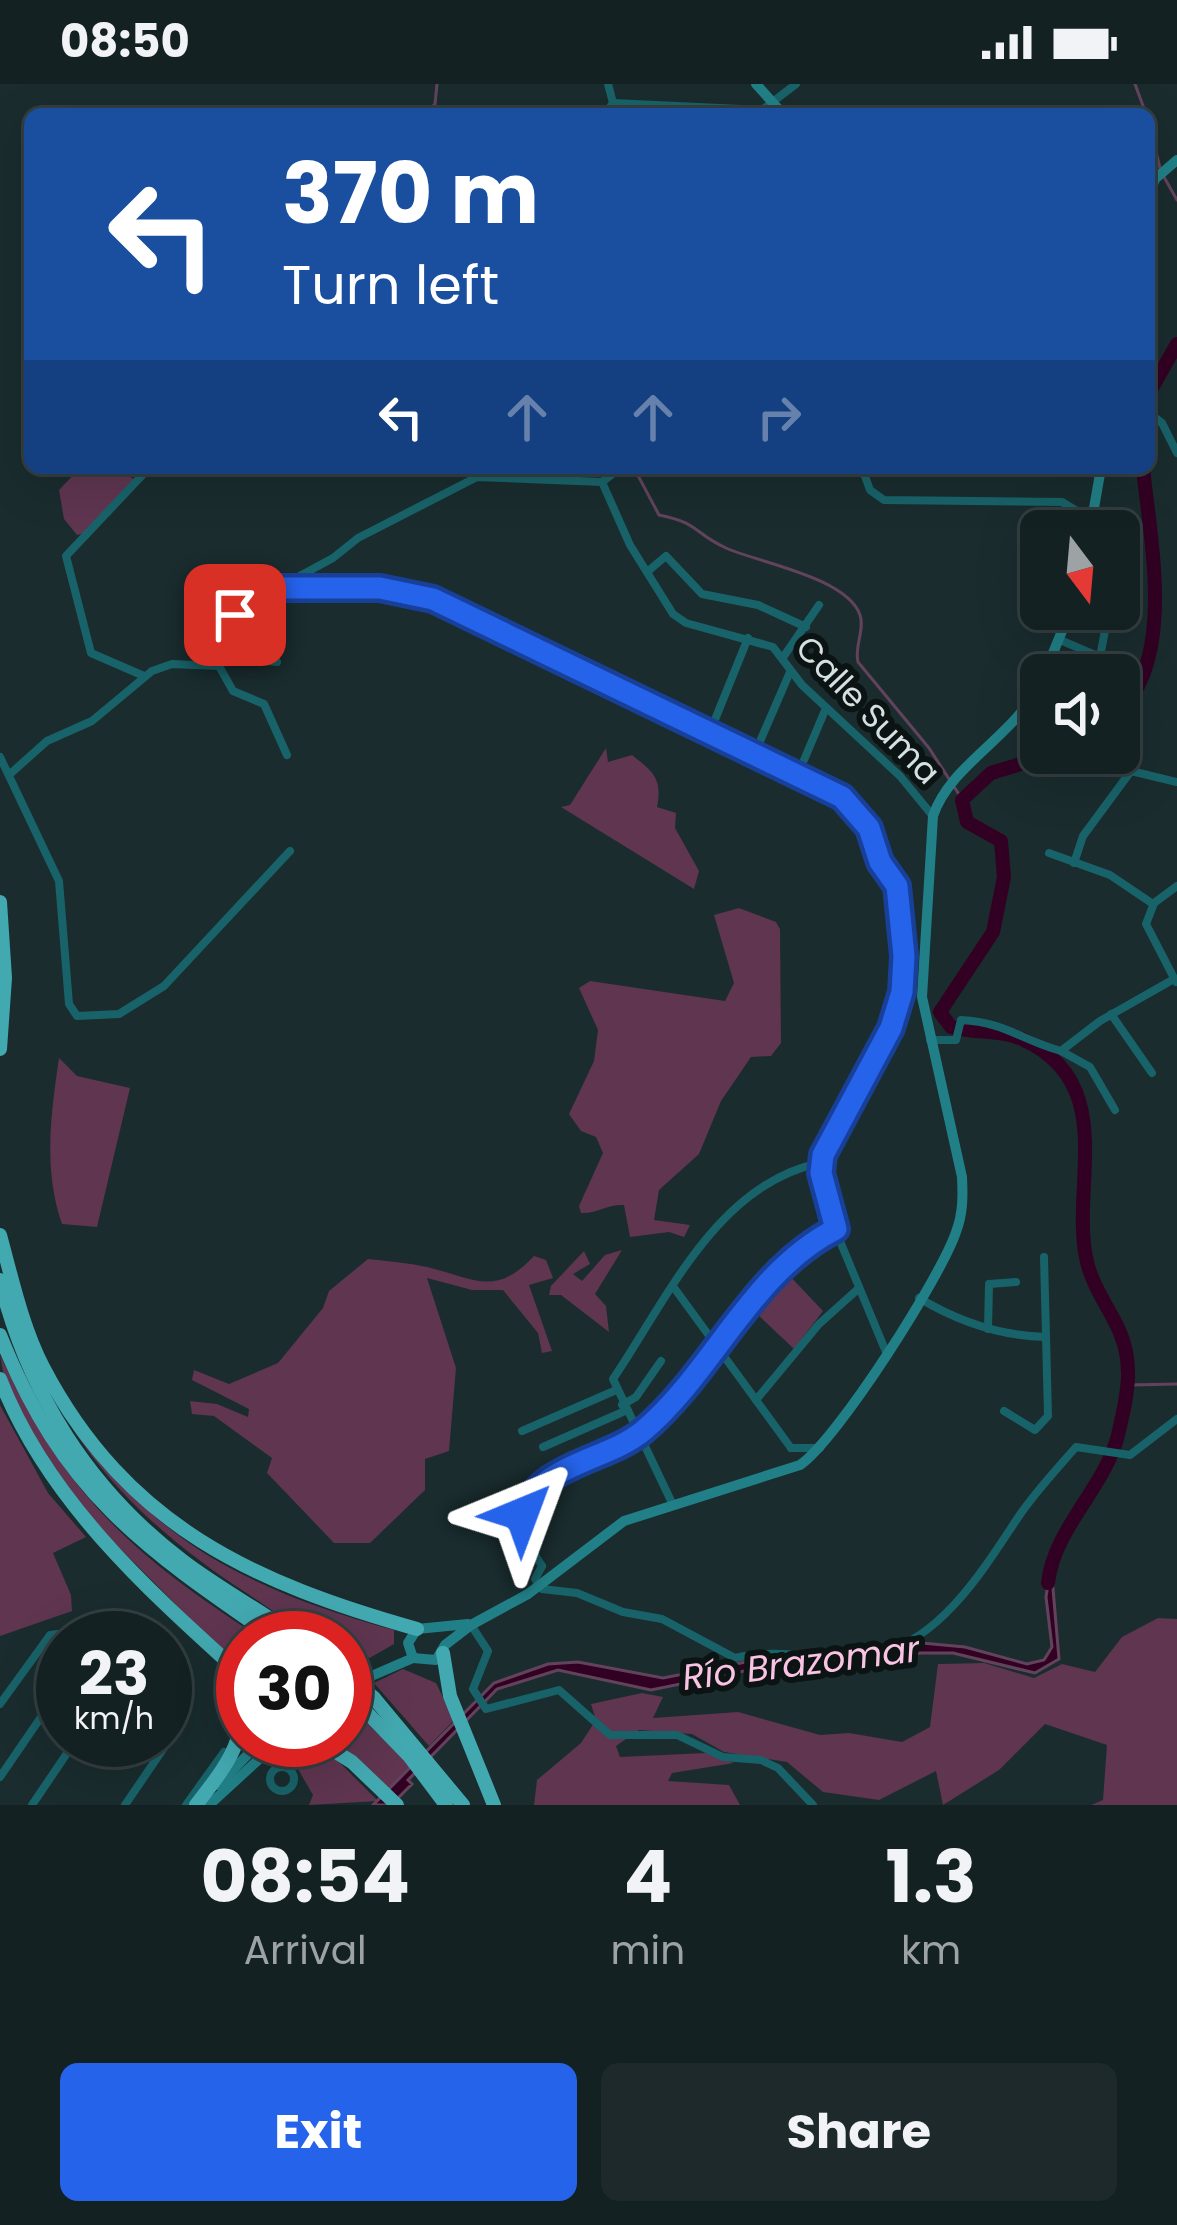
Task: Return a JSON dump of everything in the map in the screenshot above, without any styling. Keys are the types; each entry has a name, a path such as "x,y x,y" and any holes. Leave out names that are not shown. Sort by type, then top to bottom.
{"highway":[{"path":"0,902 5,978 0,1048"},
{"path":"0,1235 42,1365 72,1414 127,1479 176,1525 255,1576 338,1609 417,1629"},
{"path":"0,1280 14,1334 45,1406 92,1472 137,1523 184,1562 258,1611"},
{"path":"0,1335 35,1413 105,1509 170,1567 234,1611"},
{"path":"0,1378 14,1416 64,1497 216,1651"},
{"path":"444,1649 444,1676 494,1805"},
{"path":"372,1706 463,1805"},
{"path":"203,1805 224,1767"},
{"path":"352,1767 397,1805"},
{"path":"429,1768 446,1805"}],"street":[{"path":"608,84 613,103"},
{"path":"756,84 777,108"},
{"path":"613,103 696,108"},
{"path":"609,108 613,103"},
{"path":"1155,185 1177,160"},
{"path":"1155,417 1177,453"},
{"path":"142,474 66,556 91,653 144,676"},
{"path":"10,774 56,736 92,721 144,676 172,664 219,666 230,657 237,610 333,559 352,541 477,477 602,482 612,474"},
{"path":"864,474 870,490 884,500 1062,502 1079,510"},
{"path":"1094,510 1100,474"},
{"name":"Calle Suma","path":"602,482 673,614 686,623 748,638 784,656 826,708 900,776 933,816"},
{"path":"647,572 666,556 702,594 758,604 806,628"},
{"path":"280,588 380,588 449,606 750,757 831,790 864,820 901,898 902,992 891,1028 835,1124 821,1163 836,1229 886,1352"},
{"path":"784,656 819,604"},
{"path":"1054,654 1064,630"},
{"path":"1060,640 1100,657 1105,630"},
{"path":"714,722 748,638"},
{"path":"230,657 277,662"},
{"path":"219,666 233,691 264,704 287,755"},
{"path":"758,746 791,670"},
{"path":"804,760 826,708"},
{"path":"372,1675 413,1658 427,1663 472,1625 538,1586 624,1521 786,1472 821,1448 886,1352 950,1247 963,1204 962,1177 922,997 933,816 945,791 1020,716"},
{"path":"0,758 59,881 70,1004 76,1016 119,1014 164,986 290,851"},
{"path":"1073,862 1083,836 1131,771 1177,782"},
{"path":"1049,853 1110,875 1153,904"},
{"path":"1061,1051 1111,1015 1175,981 1146,924 1153,904 1177,886"},
{"path":"1111,1015 1153,1073"},
{"path":"928,1040 958,1036 959,1024 1007,1025 1090,1067 1115,1110"},
{"path":"673,1505 614,1391 613,1379 718,1226 753,1192 821,1163"},
{"path":"542,1566 521,1532 526,1502 564,1471 638,1435 718,1348 776,1272 836,1229"},
{"path":"1004,1411 1040,1430 1048,1416 1045,1257"},
{"path":"988,1329 989,1284 1016,1282"},
{"path":"675,1288 791,1448 786,1472"},
{"path":"756,1400 826,1317 858,1289"},
{"path":"920,1298 950,1317 988,1329 1046,1337"},
{"path":"543,1447 623,1408 662,1361"},
{"path":"522,1431 614,1391"},
{"path":"538,1586 662,1619 735,1658 770,1651 844,1658 879,1653 925,1627 979,1578 1016,1520 1076,1447 1130,1455 1177,1419"},
{"path":"791,1448 821,1448"},
{"path":"542,1566 560,1568"},
{"path":"538,1586 536,1573 542,1566"},
{"path":"372,1668 408,1643 417,1629 472,1625"},
{"path":"472,1625 488,1657 474,1681 474,1697 487,1709 559,1690 610,1735 677,1735 723,1757 772,1765 813,1805"},
{"path":"438,1631 444,1649"},
{"path":"408,1643 413,1658"},
{"path":"0,1704 36,1654"},
{"path":"0,1777 36,1724"},
{"path":"186,1805 216,1763"},
{"path":"32,1805 58,1767"},
{"path":"125,1805 151,1767"},
{"path":"203,1805 237,1767"},
{"path":"203,1805 248,1767"},
{"path":"268,1805 275,1790"}],"shaded area":[{"path":"74,474 125,474 134,479 85,533 77,535 64,519 59,490"},
{"path":"606,748 608,762 632,755 654,776 657,807 676,813 675,828 699,871 694,889 561,807 570,805"},
{"path":"739,908 776,922 780,929 781,1043 771,1056 751,1057 721,1101 699,1154 659,1190 654,1220 690,1225 684,1237 669,1232 630,1237 624,1205 587,1213 581,1213 579,1206 603,1153 596,1137 581,1131 569,1114 594,1061 598,1030 579,988 590,981 725,1001 734,983 714,915"},
{"path":"59,1058 77,1076 130,1088 97,1227 62,1224 56,1203 50,1141"},
{"path":"622,1250 595,1294 606,1306 609,1332 561,1295 549,1295 551,1286 584,1251 590,1264 573,1274 582,1281 605,1255"},
{"path":"534,1256 546,1260 553,1278 529,1285 552,1351 542,1353 538,1333 503,1290 472,1290 427,1278 456,1368 449,1451 425,1459 425,1490 370,1543 334,1543 267,1473 272,1458 214,1416 192,1414 190,1401 217,1404 248,1417 249,1409 192,1380 194,1370 229,1384 278,1363 323,1308 329,1291 368,1259 495,1281"},
{"path":"786,1272 823,1311 794,1349 755,1312"},
{"path":"30,1343 105,1461 160,1521 221,1563 331,1611 275,1611 178,1544 91,1455 47,1384"},
{"path":"0,1355 50,1447 78,1485 139,1549 220,1611 216,1645 192,1621 192,1611 182,1611 74,1502 6,1388"},
{"path":"0,1405 48,1493 86,1537 53,1553 71,1595 72,1611 36,1611 36,1624 0,1636"},
{"path":"1158,1618 1177,1619 1177,1805 1091,1805 1103,1800 1107,1745 1045,1724 999,1770 943,1805 936,1771 879,1800 823,1792 787,1762 724,1752 692,1734 639,1730 616,1746 620,1757 706,1753 734,1763 672,1773 668,1781 729,1785 740,1805 534,1805 537,1780 581,1743 596,1720 591,1704 642,1693 663,1697 653,1718 738,1712 820,1735 849,1733 902,1742 930,1727 938,1664 984,1663 1034,1678 1062,1664 1095,1672 1122,1637"},
{"path":"372,1623 394,1630 394,1644 372,1657"},
{"path":"403,1669 436,1683 454,1720 429,1746 374,1683"},
{"path":"372,1728 410,1766 389,1788 365,1767 372,1767"},
{"path":"297,1767 344,1767 378,1801 309,1805 313,1795"}],"water":[{"path":"1051,1565 1059,1659 1035,1673 953,1653 920,1653 856,1670 759,1668 651,1690 558,1670 497,1689 408,1780 412,1784 391,1805 373,1805 494,1683 548,1664 578,1662 663,1678 751,1661 821,1658 922,1643 965,1647 1027,1664 1044,1660 1052,1647 1046,1597"}],"waterway":[{"path":"431,108 437,84"},
{"path":"1135,84 1144,108"},
{"path":"1155,148 1160,168"},
{"path":"1164,177 1177,200"},
{"name":"Río Brazomar","path":"1155,382 1177,344"},
{"path":"637,474 659,515 690,525 726,548 820,581 852,602 861,621 858,662 929,748 962,799"},
{"name":"Río Brazomar","path":"1140,681 1148,661 1155,596 1144,474"},
{"path":"1020,764 991,773 962,800 967,822 1001,841 1004,877 993,932 940,1012 951,1027 1013,1036 1052,1058 1071,1082 1081,1109 1087,1262 1121,1334 1128,1376 1112,1454 1060,1544 1048,1583"},
{"path":"1129,1385 1177,1384"}],"route":[{"path":"235,615 280,588 380,588 433,599 750,757 842,797 869,828 880,862 901,898 904,972 899,1006 835,1124 821,1163 836,1229 776,1272 718,1348 645,1429 564,1471 526,1502 522,1514"}]}
